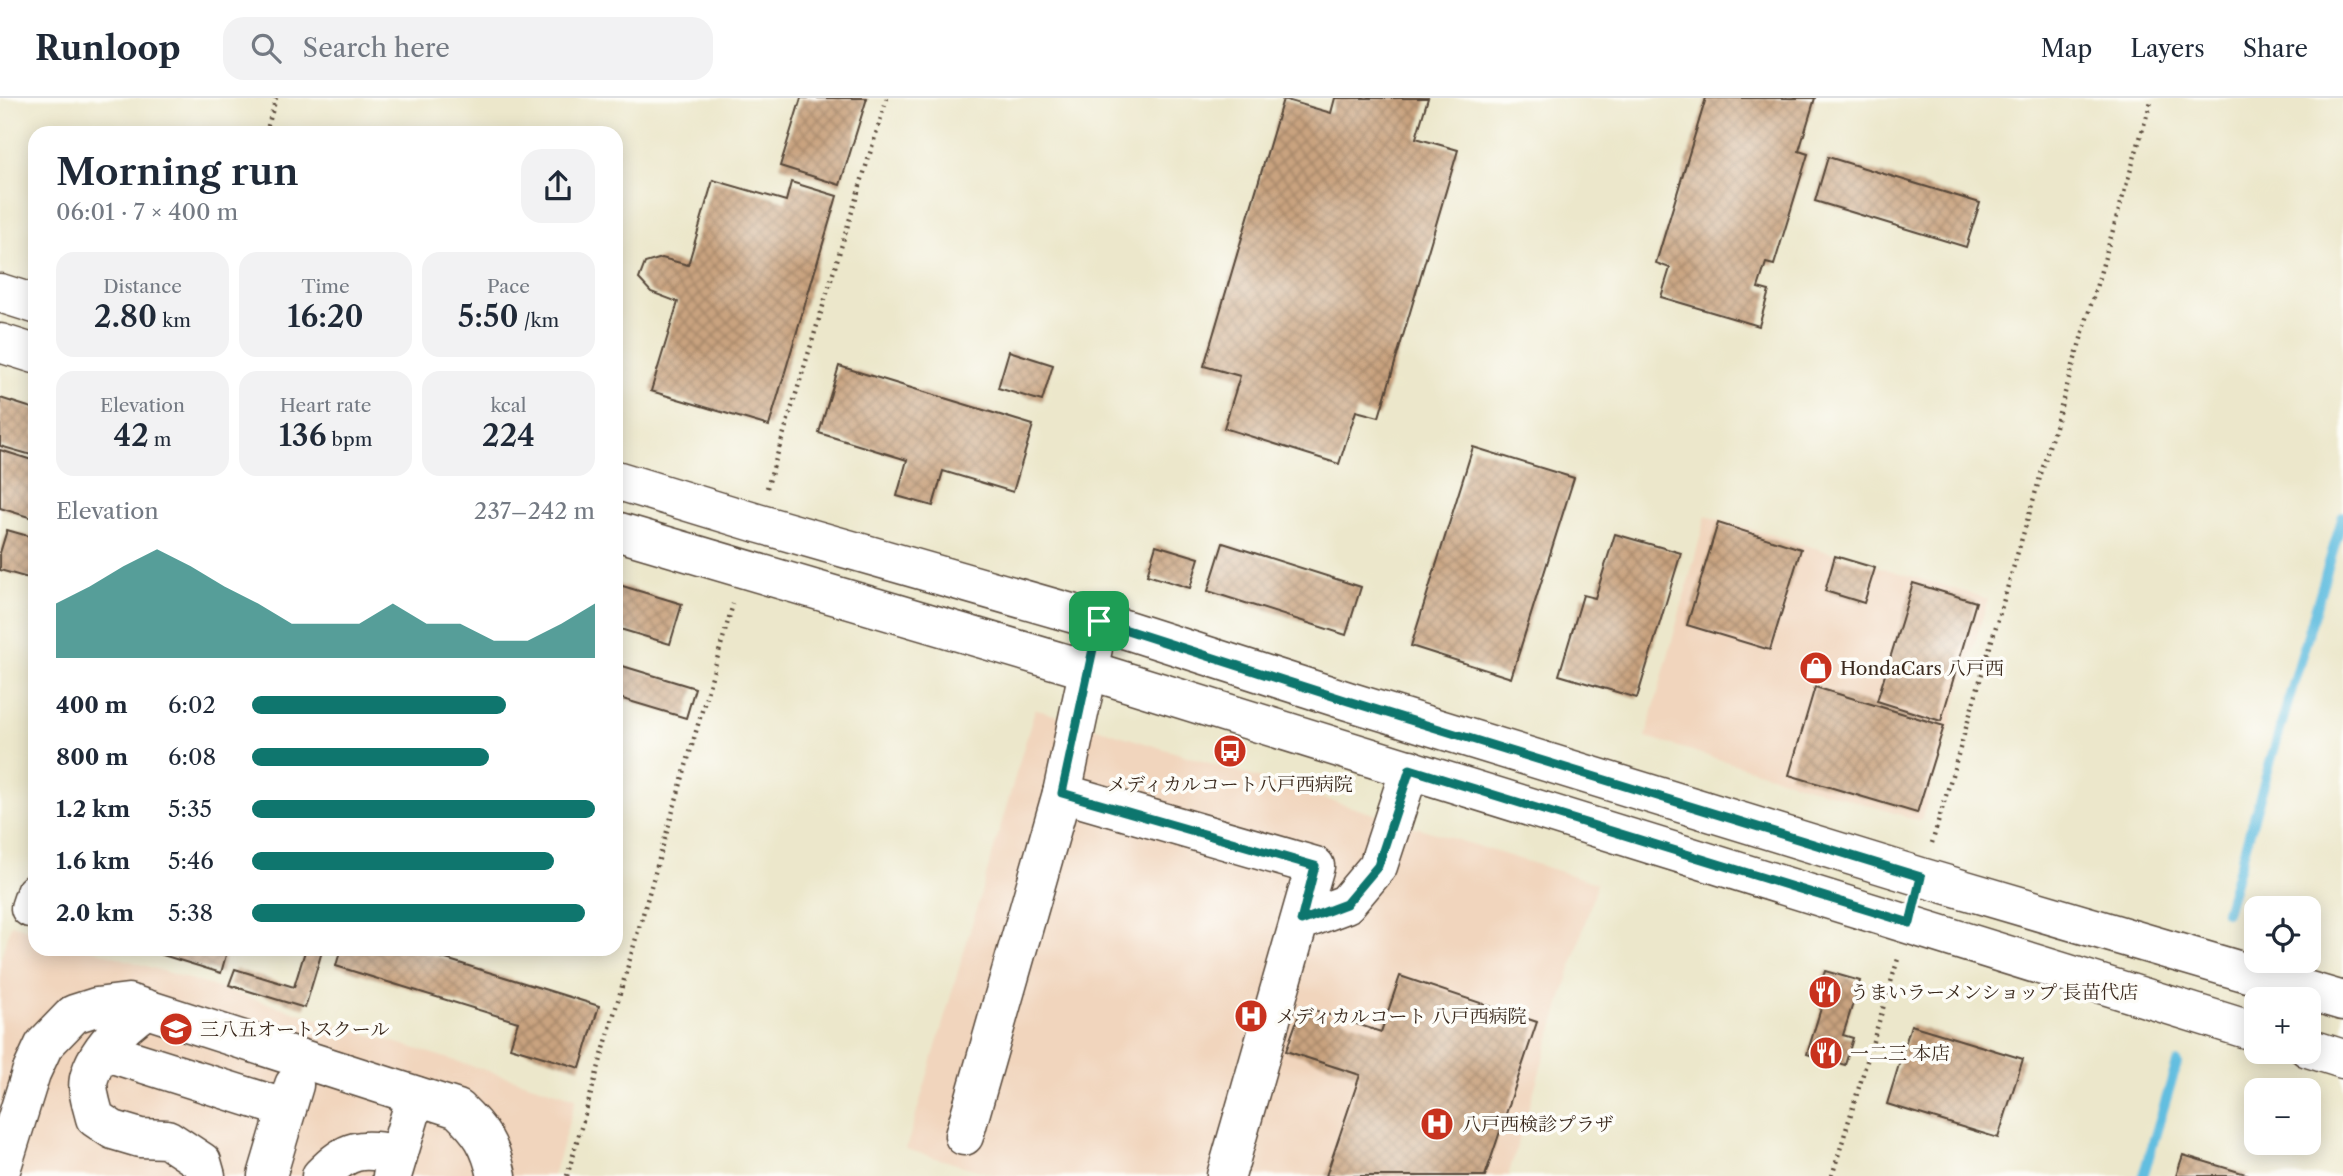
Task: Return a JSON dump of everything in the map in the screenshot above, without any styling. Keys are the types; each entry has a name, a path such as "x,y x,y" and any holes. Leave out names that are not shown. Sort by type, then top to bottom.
{"street":[{"path":"0,293 28,302"},
{"path":"0,343 28,352"},
{"path":"623,482 1099,621 1361,705 1921,877 2343,1001"},
{"path":"623,533 1088,670 2244,1028"},
{"path":"964,1136 1062,793 1099,621"},
{"path":"1301,921 1346,904 1378,866 1410,769"},
{"path":"1062,793 1315,866 1226,1176"},
{"path":"0,1173 31,1073 44,1045 74,1014 96,1007 128,1003 458,1109 480,1130 492,1152 497,1176"},
{"path":"146,1009 122,1026 89,1076 95,1118 113,1130 140,1138 167,1139 202,1162 206,1176"},
{"path":"103,1051 287,1110"},
{"path":"2321,1052 2343,1059"},
{"path":"267,1176 301,1059"},
{"path":"321,1176 334,1162 349,1152 373,1150 395,1166 416,1096"}],"path":[{"path":"268,126 276,98"},
{"path":"757,523 887,98"},
{"path":"1921,877 1951,784 2152,98"},
{"path":"567,1176 744,568"},
{"path":"1832,1176 1910,923"}],"shaded area":[{"name":"HondaCars 八戸西","path":"1706,516 1988,599 1921,821 1646,737"},
{"name":"メディカルコート 八戸西病院","path":"1035,709 1597,883 1508,1176 997,1176 906,1149"},
{"name":"三八五オートスクール","path":"11,924 28,929 28,956 114,956 576,1098 553,1176 0,1176 0,960"}],"building":[{"path":"801,98 867,98 840,185 780,166"},
{"path":"1335,98 1428,98 1416,138 1458,150 1379,417 1356,411 1339,464 1224,428 1240,376 1204,366 1283,99 1331,113"},
{"path":"1706,98 1815,98 1799,151 1808,154 1774,265 1766,263 1758,288 1769,291 1759,326 1661,297 1670,268 1656,263"},
{"path":"1828,157 1980,203 1966,247 1815,201"},
{"path":"713,180 786,201 791,182 837,196 769,426 651,391 678,302 651,292 639,279 645,263 662,258 688,265"},
{"path":"1009,351 1053,365 1042,401 998,388"},
{"path":"839,366 1033,425 1013,492 943,471 933,506 897,496 907,460 819,433"},
{"path":"0,398 28,407 28,454 0,446"},
{"path":"1473,447 1574,478 1511,678 1411,646"},
{"path":"0,450 28,459 28,517 0,508"},
{"path":"1718,523 1801,549 1770,650 1687,625"},
{"path":"7,530 28,536 28,578 0,570 0,553"},
{"path":"1615,534 1681,553 1637,698 1559,675 1583,595 1595,598"},
{"path":"1223,543 1361,587 1346,635 1208,591"},
{"path":"1156,545 1199,558 1190,588 1147,575"},
{"path":"1835,556 1875,568 1864,603 1825,591"},
{"path":"1913,583 1976,602 1941,721 1877,701"},
{"path":"623,586 682,604 670,644 623,630"},
{"path":"623,666 695,688 686,718 623,699"},
{"path":"1815,687 1944,726 1917,813 1789,775"},
{"path":"166,956 226,956 221,973"},
{"path":"304,956 321,956 305,1008 229,985 235,969 294,987"},
{"path":"339,956 436,956 599,1006 580,1068 510,1047 518,1022 336,966"},
{"path":"1825,971 1860,981 1843,1035 1853,1038 1845,1065 1807,1054 1822,1005 1815,1003"},
{"path":"1400,976 1537,1022 1485,1176 1326,1176 1360,1075 1286,1051 1302,1006 1381,1032"},
{"path":"1911,1025 2023,1059 1998,1138 1887,1104"},
{"path":"2183,1155 2249,1175 2249,1176 2176,1176"}],"waterway":[{"path":"2226,912 2343,516"},
{"path":"2143,1176 2177,1063"}],"place":[{"name":"HondaCars 八戸西","path":"1816,668"},
{"name":"メディカルコート八戸西病院","path":"1230,751"},
{"name":"うまいラーメンショップ 長苗代店","path":"1825,992"},
{"name":"メディカルコート 八戸西病院","path":"1251,1016"},
{"name":"三八五オートスクール","path":"176,1029"},
{"name":"一二三 本店","path":"1826,1053"},
{"name":"八戸西検診プラザ","path":"1437,1124"}],"route":[{"path":"1099,621 1348,701 1921,877 1910,923 1410,769 1378,866 1346,904 1301,921 1315,866 1062,793 1099,621"}]}
